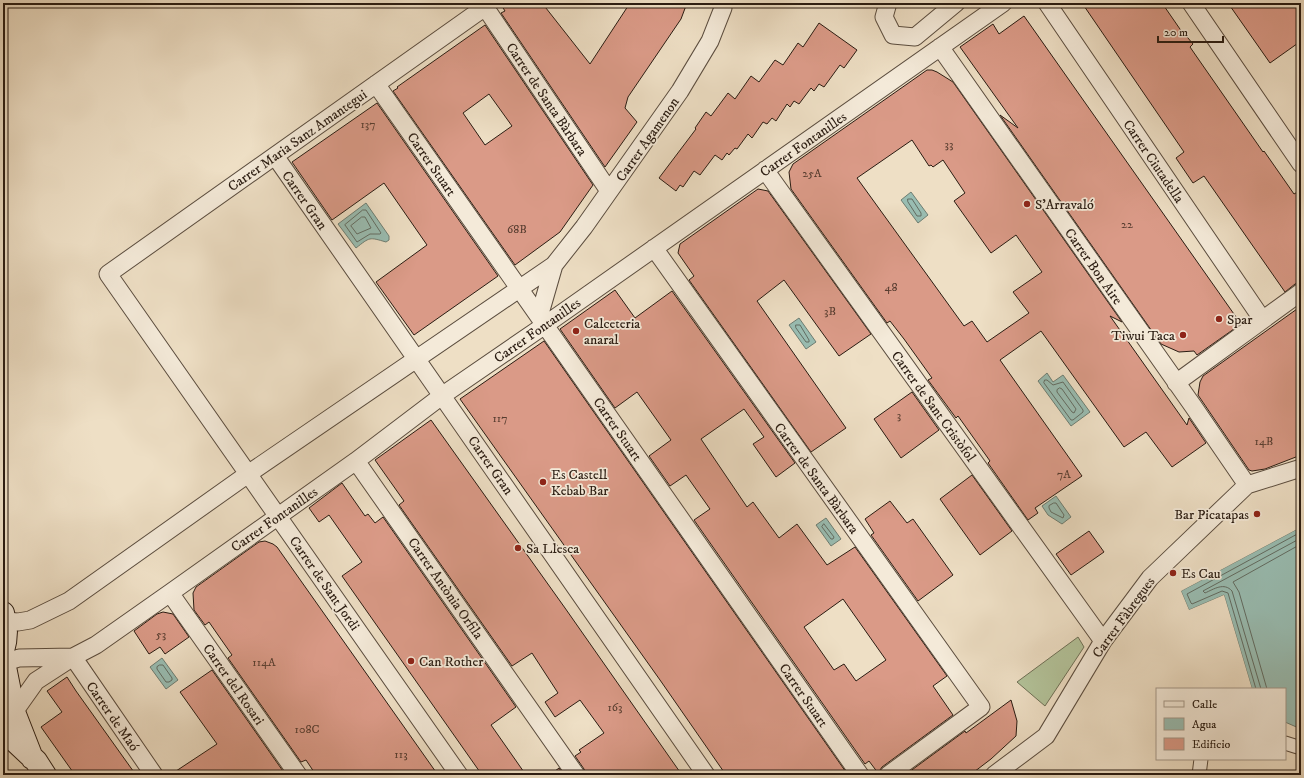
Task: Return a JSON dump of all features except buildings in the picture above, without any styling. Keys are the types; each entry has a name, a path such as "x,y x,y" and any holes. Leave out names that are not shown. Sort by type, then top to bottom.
{"main road":[{"path":"4,617 6,632 3,658 8,721 45,775"}],"street":[{"name":"Carrer Agamenon","path":"520,289 554,265 610,191 680,91 710,41 723,8 723,3"},
{"path":"888,3 884,17 893,36 915,37 956,3"},
{"name":"Carrer Fontanilles","path":"8,721 36,680 73,657 96,645 356,461 542,321 654,248 1003,3"},
{"name":"Carrer Ciutadella","path":"1046,3 1262,319"},
{"path":"1191,3 1301,164"},
{"name":"Carrer de Santa Bàrbara","path":"485,6 610,191"},
{"name":"Carrer Maria Sanz Amantegui","path":"108,274 485,6"},
{"name":"Carrer Bon Aire","path":"940,47 1247,485"},
{"name":"Carrer Stuart","path":"376,84 860,775"},
{"name":"Carrer Gran","path":"275,156 399,336 443,395 706,775"},
{"name":"Carrer de Sant Cristòfol","path":"765,170 1103,641"},
{"name":"Carrer de Santa Bàrbara","path":"654,248 981,707 888,775"},
{"name":"Carrer Agamenon","path":"542,321 554,265"},
{"name":"Carrer de Sant Jordi","path":"108,274 459,775"},
{"path":"4,617 18,622 30,620 69,601 248,474 520,289"},
{"path":"1176,383 1301,292"},
{"name":"Carrer Antònia Orfila","path":"356,461 576,775"},
{"name":"Carrer Fàbregues","path":"994,775 1046,736 1103,641 1150,578 1247,485 1301,468"},
{"name":"Carrer del Rosari","path":"170,593 298,775"},
{"name":"Carrer Fontanilles","path":"3,658 73,657"},
{"name":"Carrer de Maó","path":"73,657 154,775"},
{"path":"1286,743 1301,748"},
{"path":"1199,775 1201,760"}],"green space":[{"path":"1078,637 1084,647 1045,706 1017,682"}],"water":[{"path":"911,192 928,215 918,223 901,200"},
{"path":"366,203 389,236 389,240 386,242 370,239 356,248 338,224"},
{"path":"799,318 816,342 806,349 789,325"},
{"path":"1047,373 1053,382 1063,375 1090,412 1071,426 1038,381"},
{"path":"1056,496 1071,517 1062,524 1048,515 1042,506"},
{"path":"826,518 841,539 831,546 816,525"},
{"path":"1301,527 1301,729 1286,722 1286,688 1252,688 1224,595 1189,610 1181,591"},
{"path":"162,658 178,680 166,689 150,667"}],"pier":[{"path":"1301,525 1301,527 1181,591 1189,610 1224,595 1252,688 1250,688 1223,597 1189,612 1179,591"}],"place":[{"name":"S'Arravaló","path":"1027,204"},
{"name":"Spar","path":"1219,319"},
{"name":"Calceteria anaral","path":"576,331"},
{"name":"Tiwui Taca","path":"1183,335"},
{"name":"Es Castell Kebab Bar","path":"543,482"},
{"name":"Bar Picatapas","path":"1257,514"},
{"name":"Sa Llesca","path":"518,548"},
{"name":"Es Cau","path":"1173,573"},
{"name":"Can Rother","path":"411,661"}]}
